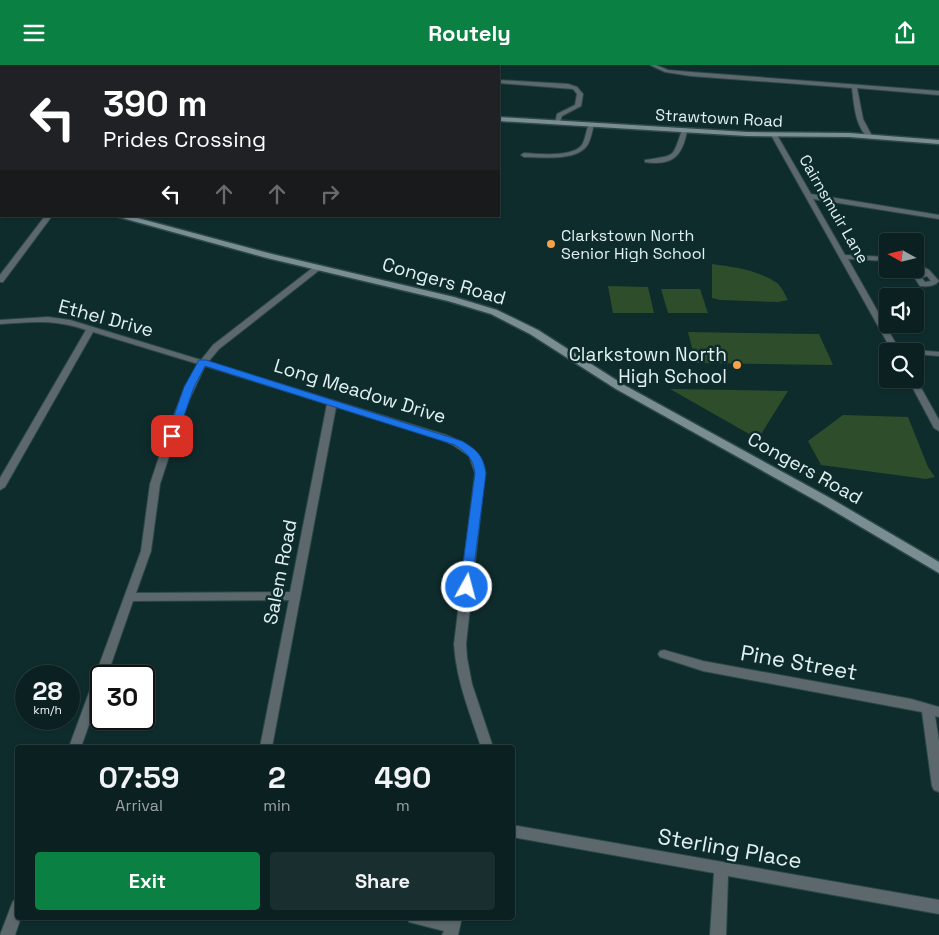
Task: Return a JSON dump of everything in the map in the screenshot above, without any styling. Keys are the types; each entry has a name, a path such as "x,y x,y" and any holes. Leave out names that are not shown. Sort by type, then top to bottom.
{"street":[{"path":"652,65 668,71 691,75 939,93"},
{"path":"500,81 559,85 575,88 580,94 578,106 560,115 557,123"},
{"path":"854,87 860,119 869,136"},
{"name":"Strawtown Road","path":"500,119 684,131 774,135 869,136 939,142"},
{"path":"524,155 550,156 574,152 585,146 591,125"},
{"path":"647,161 664,160 676,155 680,150 684,131"},
{"name":"Cairnsmuir Lane","path":"774,135 892,343"},
{"path":"809,196 939,217"},
{"path":"0,280 48,217"},
{"name":"Congers Road","path":"123,217 318,268 484,308 514,321 620,387 818,497 939,568"},
{"path":"844,257 879,259"},
{"path":"76,745 146,551 151,528 152,500 155,484 189,387 202,363 216,347 318,268"},
{"path":"924,271 928,273"},
{"name":"Ethel Drive","path":"0,322 48,319 70,322 202,363"},
{"path":"0,487 91,328"},
{"path":"924,352 939,353"},
{"name":"Long Meadow Drive","path":"202,363 443,437 471,451 479,461 480,473 460,644 460,663 464,682 486,745"},
{"path":"917,388 939,426"},
{"name":"Salem Road","path":"266,745 332,403"},
{"path":"130,597 296,596"},
{"name":"Pine Street","path":"664,653 703,666 933,710 939,786"},
{"name":"Sterling Place","path":"515,832 939,907"},
{"path":"718,935 721,868"},
{"path":"7,935 15,914"},
{"path":"427,920 453,926"}],"green space":[{"path":"712,264 729,266 762,275 777,283 788,300 778,302 720,300 712,298"},
{"path":"608,286 648,287 654,313 613,313"},
{"path":"661,289 700,289 708,313 668,313"},
{"path":"688,332 819,334 833,365 696,363"},
{"path":"670,389 788,391 758,439"},
{"path":"843,415 908,417 928,467 935,477 926,479 821,465 808,441"}],"place":[{"name":"Clarkstown North Senior High School","path":"551,244"},
{"name":"Clarkstown North High School","path":"737,365"}],"route":[{"path":"172,436 189,387 202,363 458,443 471,451 479,461 480,473 467,587"}]}
